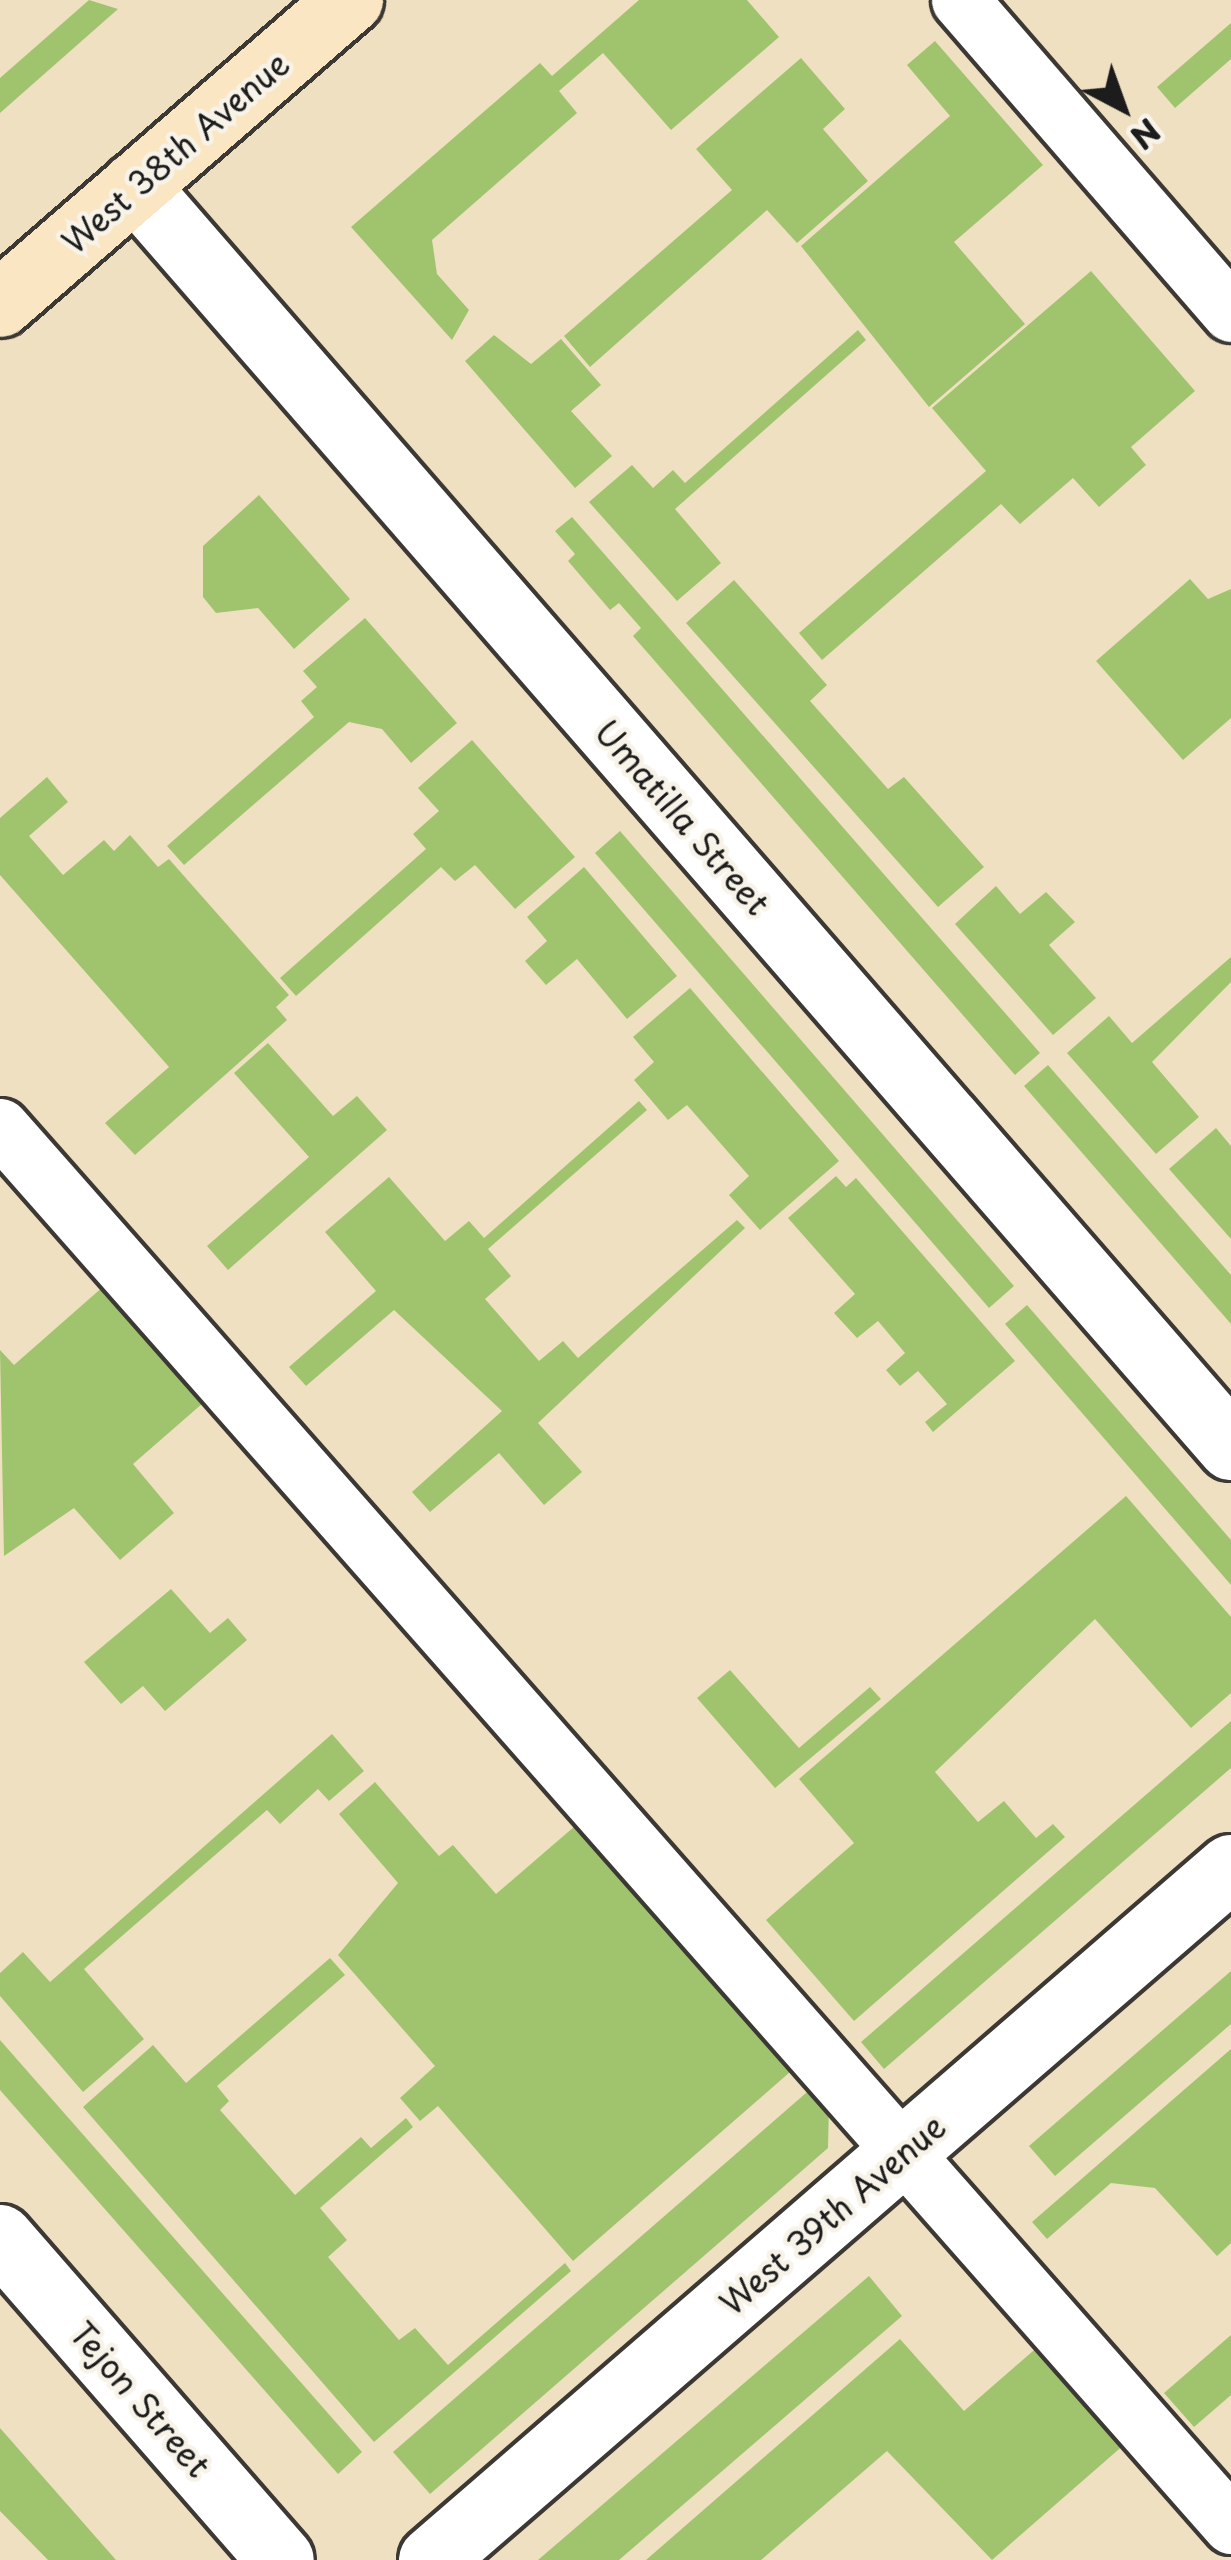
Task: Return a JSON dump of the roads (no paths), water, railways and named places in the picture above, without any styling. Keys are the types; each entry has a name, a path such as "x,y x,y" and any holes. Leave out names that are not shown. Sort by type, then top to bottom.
{"main road":[{"name":"West 38th Avenue","path":"0,304 350,0"}],"street":[{"name":"Umatilla Street","path":"135,186 1231,1447"},
{"name":"West 39th Avenue","path":"432,2560 1231,1868"},
{"name":"Tejon Street","path":"0,2238 281,2560"}],"lane":[{"path":"960,0 1231,313"},
{"path":"0,1127 1231,2525"}]}
